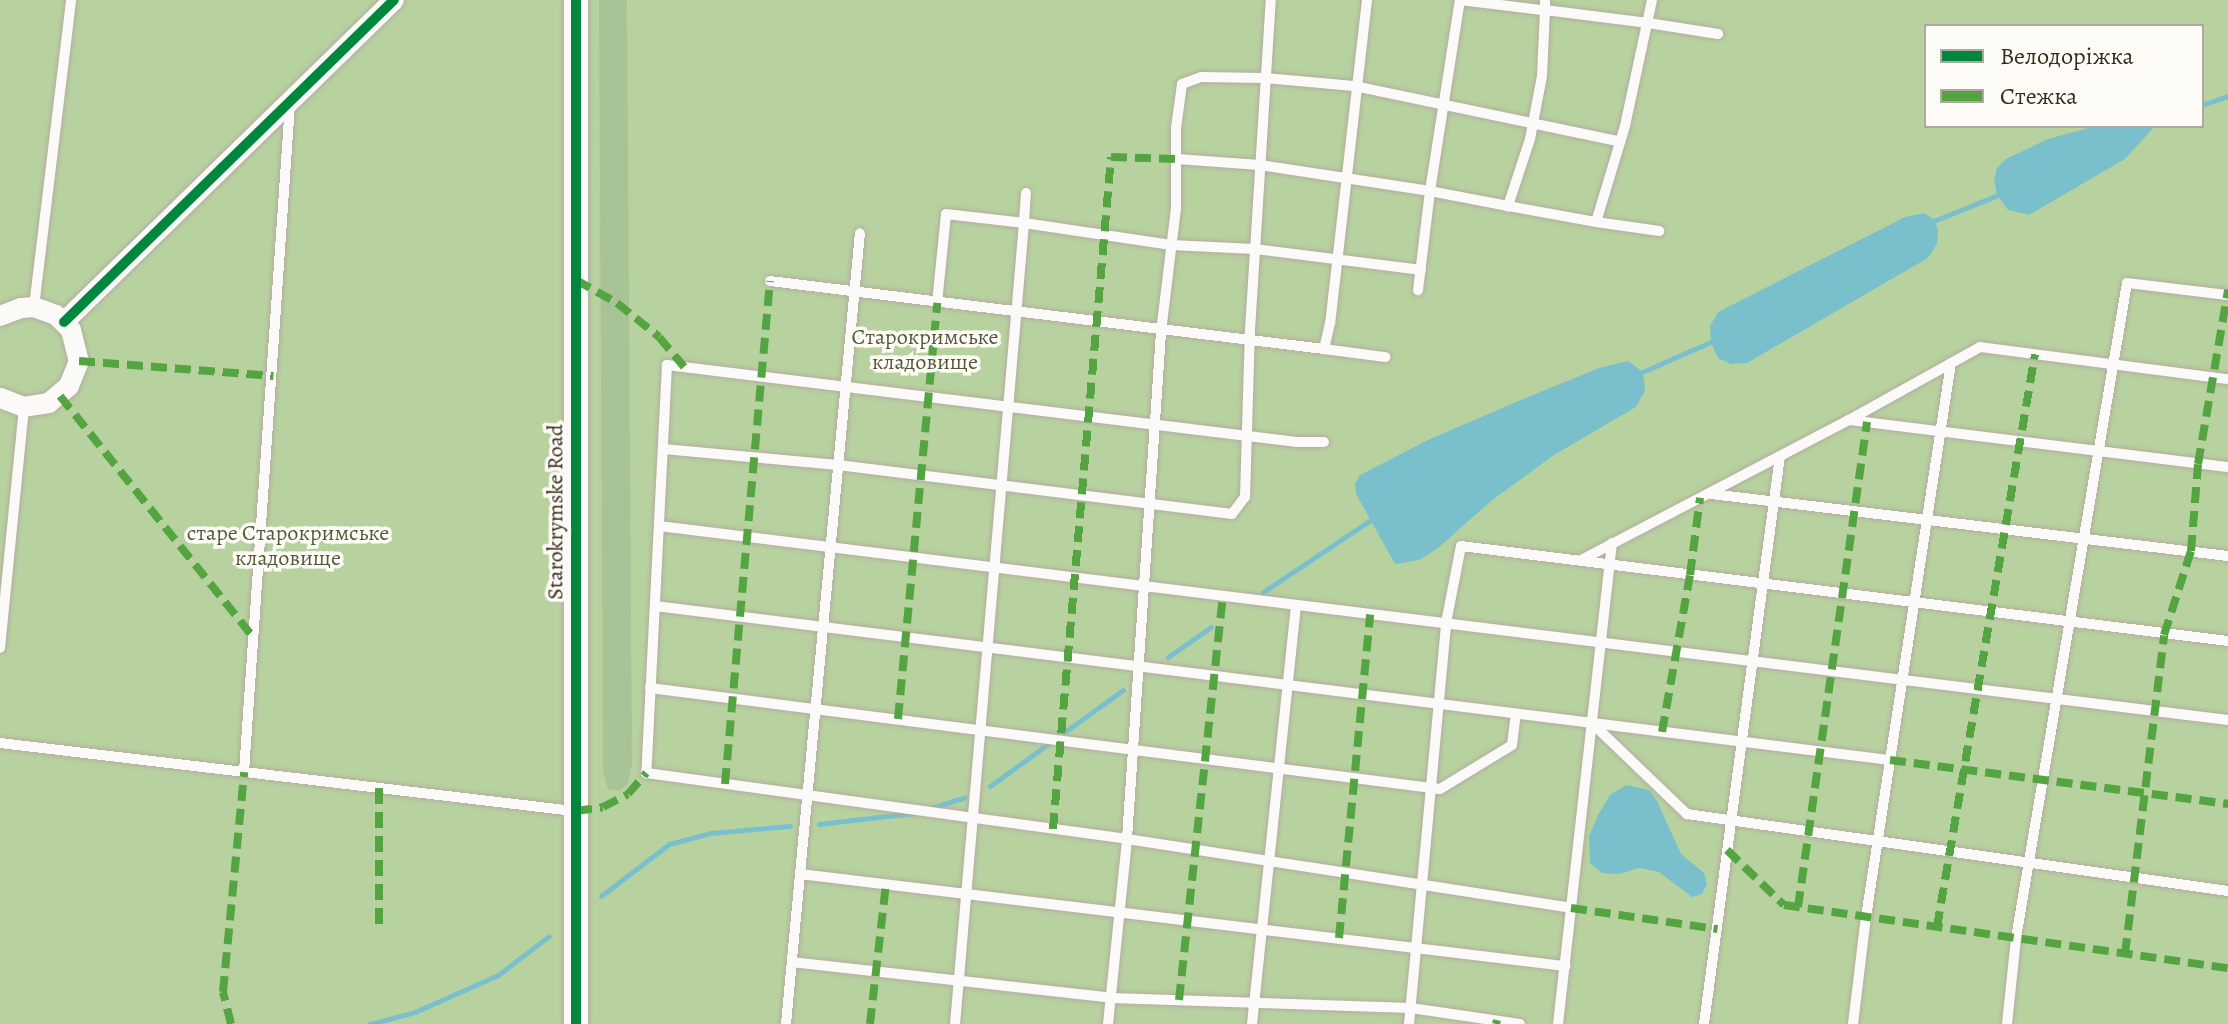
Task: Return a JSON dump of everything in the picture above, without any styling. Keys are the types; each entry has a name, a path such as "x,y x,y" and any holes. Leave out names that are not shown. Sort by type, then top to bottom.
{"street":[{"path":"64,322 394,0"},
{"name":"Starokrymske Road","path":"576,0 576,1024"},
{"path":"0,316 34,307 64,322 78,350 76,374 60,396 49,403 24,407 0,398"}],"lane":[{"path":"34,307 71,0"},
{"path":"663,449 838,465 1232,514 1245,497 1250,338 1271,0"},
{"path":"1324,349 1367,0"},
{"path":"1418,290 1460,0 1545,5 1718,34"},
{"path":"1596,222 1625,126 1652,0"},
{"path":"1508,206 1533,123 1542,76 1545,5"},
{"path":"1108,1024 1127,839 1142,586 1161,332 1171,245 1176,128 1182,84 1201,77 1265,78 1358,87 1618,141"},
{"path":"244,772 291,101"},
{"path":"1177,159 1260,165 1345,177 1659,231"},
{"path":"955,1024 969,894 1026,193"},
{"path":"937,303 946,214 1171,245 1255,249 1421,270"},
{"path":"786,1024 860,233"},
{"path":"770,281 1161,332 1250,338 1385,357"},
{"path":"2007,1024 2028,865 2127,283 2228,295"},
{"path":"1579,560 1849,420 1980,347 2228,379"},
{"path":"1853,1024 1877,842 1951,363"},
{"path":"1324,442 667,365 646,773 1127,839 1571,908"},
{"path":"0,648 24,407"},
{"path":"1849,420 2228,467"},
{"path":"1704,1024 1780,456"},
{"path":"1709,493 2228,556"},
{"path":"659,526 2228,720"},
{"path":"1558,1024 1612,543"},
{"path":"1409,1024 1446,623 1461,546 2228,641"},
{"path":"1252,1024 1296,605"},
{"path":"655,606 1890,760"},
{"path":"650,688 1440,789 1512,745 1516,714"},
{"path":"1592,723 1687,814 2028,865 2228,891"},
{"path":"0,743 576,811"},
{"path":"800,874 1565,966"},
{"path":"792,962 1111,998 1411,1008 1520,1024"}],"green space":[{"name":"Старокримське кладовище","path":"0,0 2228,0 2228,1024 0,1024"},
{"path":"599,0 627,0 632,764 628,784 619,791 608,789 603,772"}],"water":[{"path":"2089,128 2153,128 2125,159 2029,215 2008,210 1997,195 1994,180 1997,168 2006,159 2048,139"},
{"path":"1924,213 1935,220 1938,231 1937,244 1928,258 1747,363 1731,364 1718,358 1711,342 1710,326 1718,312 1905,217"},
{"path":"1628,361 1643,372 1645,390 1636,407 1554,455 1491,501 1438,548 1419,560 1395,564 1356,494 1355,484 1360,475 1428,440 1516,402 1599,368"},
{"path":"1626,785 1649,790 1657,801 1681,854 1704,873 1707,884 1702,894 1692,897 1659,872 1639,868 1619,874 1602,873 1590,863 1589,836 1598,815 1610,795"}],"waterway":[{"path":"2204,104 2228,96"},
{"path":"1931,222 2003,193"},
{"path":"1640,373 1715,340"},
{"path":"1263,592 1375,517"},
{"path":"1168,657 1211,627"},
{"path":"1066,731 1123,690"},
{"path":"990,786 1048,744"},
{"path":"927,809 964,798"},
{"path":"819,824 913,813"},
{"path":"601,896 669,844 711,833 790,826"},
{"path":"370,1024 415,1012 498,975 549,936"}],"marked path":[{"path":"1053,829 1111,157 1177,159"},
{"path":"576,280 617,303 659,337 684,367"},
{"path":"725,784 770,281"},
{"path":"2125,954 2164,635 2191,551 2198,464 2228,290"},
{"path":"898,719 937,303"},
{"path":"1937,927 2035,354"},
{"path":"79,361 273,376"},
{"path":"60,396 254,638"},
{"path":"1798,907 1867,422"},
{"path":"1662,732 1690,575 1700,498"},
{"path":"1179,1000 1223,596"},
{"path":"1339,938 1370,614"},
{"path":"1890,760 2228,804"},
{"path":"231,1024 223,992 244,772"},
{"path":"576,811 603,807 628,794 646,773"},
{"path":"379,788 379,926"},
{"path":"1727,850 1784,905 2228,968"},
{"path":"870,1024 886,884"},
{"path":"1571,908 1717,929"},
{"path":"1496,1024 1497,1020"}],"cycle path":[{"path":"64,322 394,0"},
{"path":"576,0 576,1024"}],"park label":[{"name":"старе Старокримське кладовище","path":"288,546"}]}
